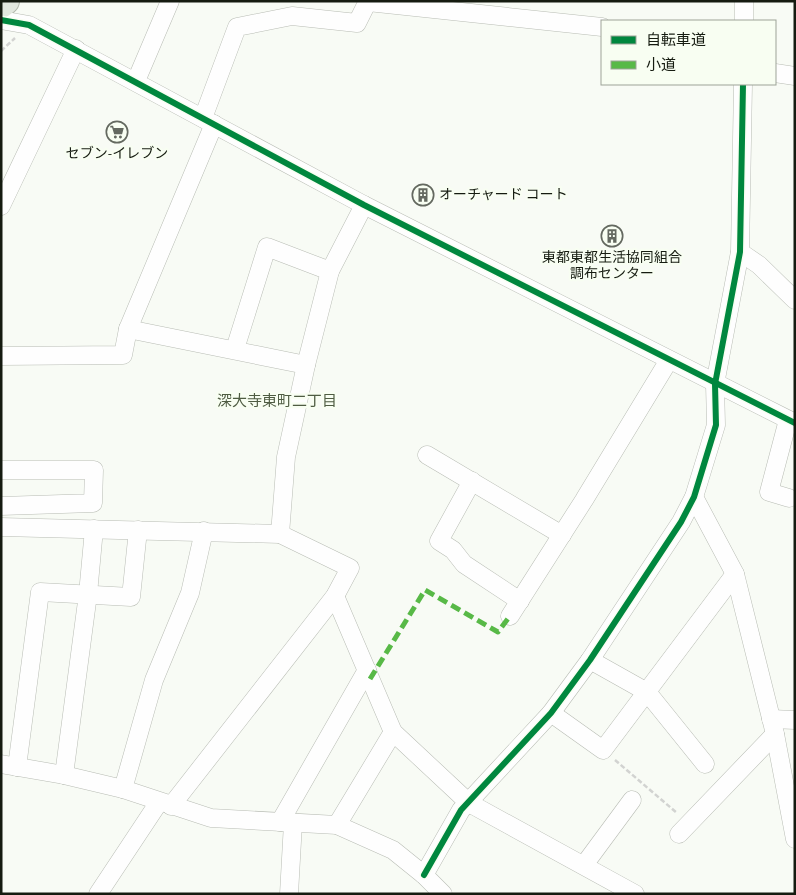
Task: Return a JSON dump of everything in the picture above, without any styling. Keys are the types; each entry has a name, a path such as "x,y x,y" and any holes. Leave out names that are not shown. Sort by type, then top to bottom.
{"street":[{"path":"136,81 170,1"},
{"path":"744,1 744,20"},
{"path":"1,356 123,355 128,328 208,121 237,27 292,16 357,23 368,2 601,27"},
{"path":"5,12 364,204 791,422 769,492 789,498"},
{"path":"1,206 76,49"},
{"path":"776,73 795,76"},
{"path":"424,875 461,810 551,713 590,660 681,522 694,497 716,425 715,384 740,252 743,85"},
{"path":"280,534 286,457 306,365 330,271 364,204"},
{"path":"235,350 266,247 330,271"},
{"path":"740,252 759,265 795,300"},
{"path":"128,328 306,365"},
{"path":"510,616 562,535 668,360"},
{"path":"427,455 562,535"},
{"path":"1,470 94,470 93,504 1,506"},
{"path":"472,481 439,541 453,550 464,564 520,601"},
{"path":"694,497 735,574 773,727 795,839"},
{"path":"1,527 280,534 350,568 335,596 165,804 98,894"},
{"path":"64,775 88,594 94,529"},
{"path":"138,530 131,597 40,592 9,766 64,775 123,789 211,818 337,825 393,850 424,875 443,894"},
{"path":"123,789 154,680 190,593 204,531"},
{"path":"551,713 604,750 735,574"},
{"path":"335,596 393,732 468,803 584,865 625,891"},
{"path":"590,660 647,692 705,764"},
{"path":"289,894 286,822 367,670"},
{"path":"684,829 773,727 795,720"},
{"path":"337,825 393,732"},
{"path":"584,865 632,800"}],"path":[{"path":"604,750 684,829"}],"marked path":[{"path":"370,679 425,590 498,632 510,616"}],"cycle path":[{"path":"1,20 29,25 364,205 795,423"},
{"path":"424,875 461,810 551,713 590,660 681,522 694,497 716,425 715,384 740,252 743,85"}],"place":[{"name":"セブン-イレブン","path":"117,132"},
{"name":"オーチャード コート","path":"423,195"},
{"name":"東都東都生活協同組合 調布センター","path":"612,236"}],"district":[{"name":"深大寺東町二丁目","path":"277,401"}]}
